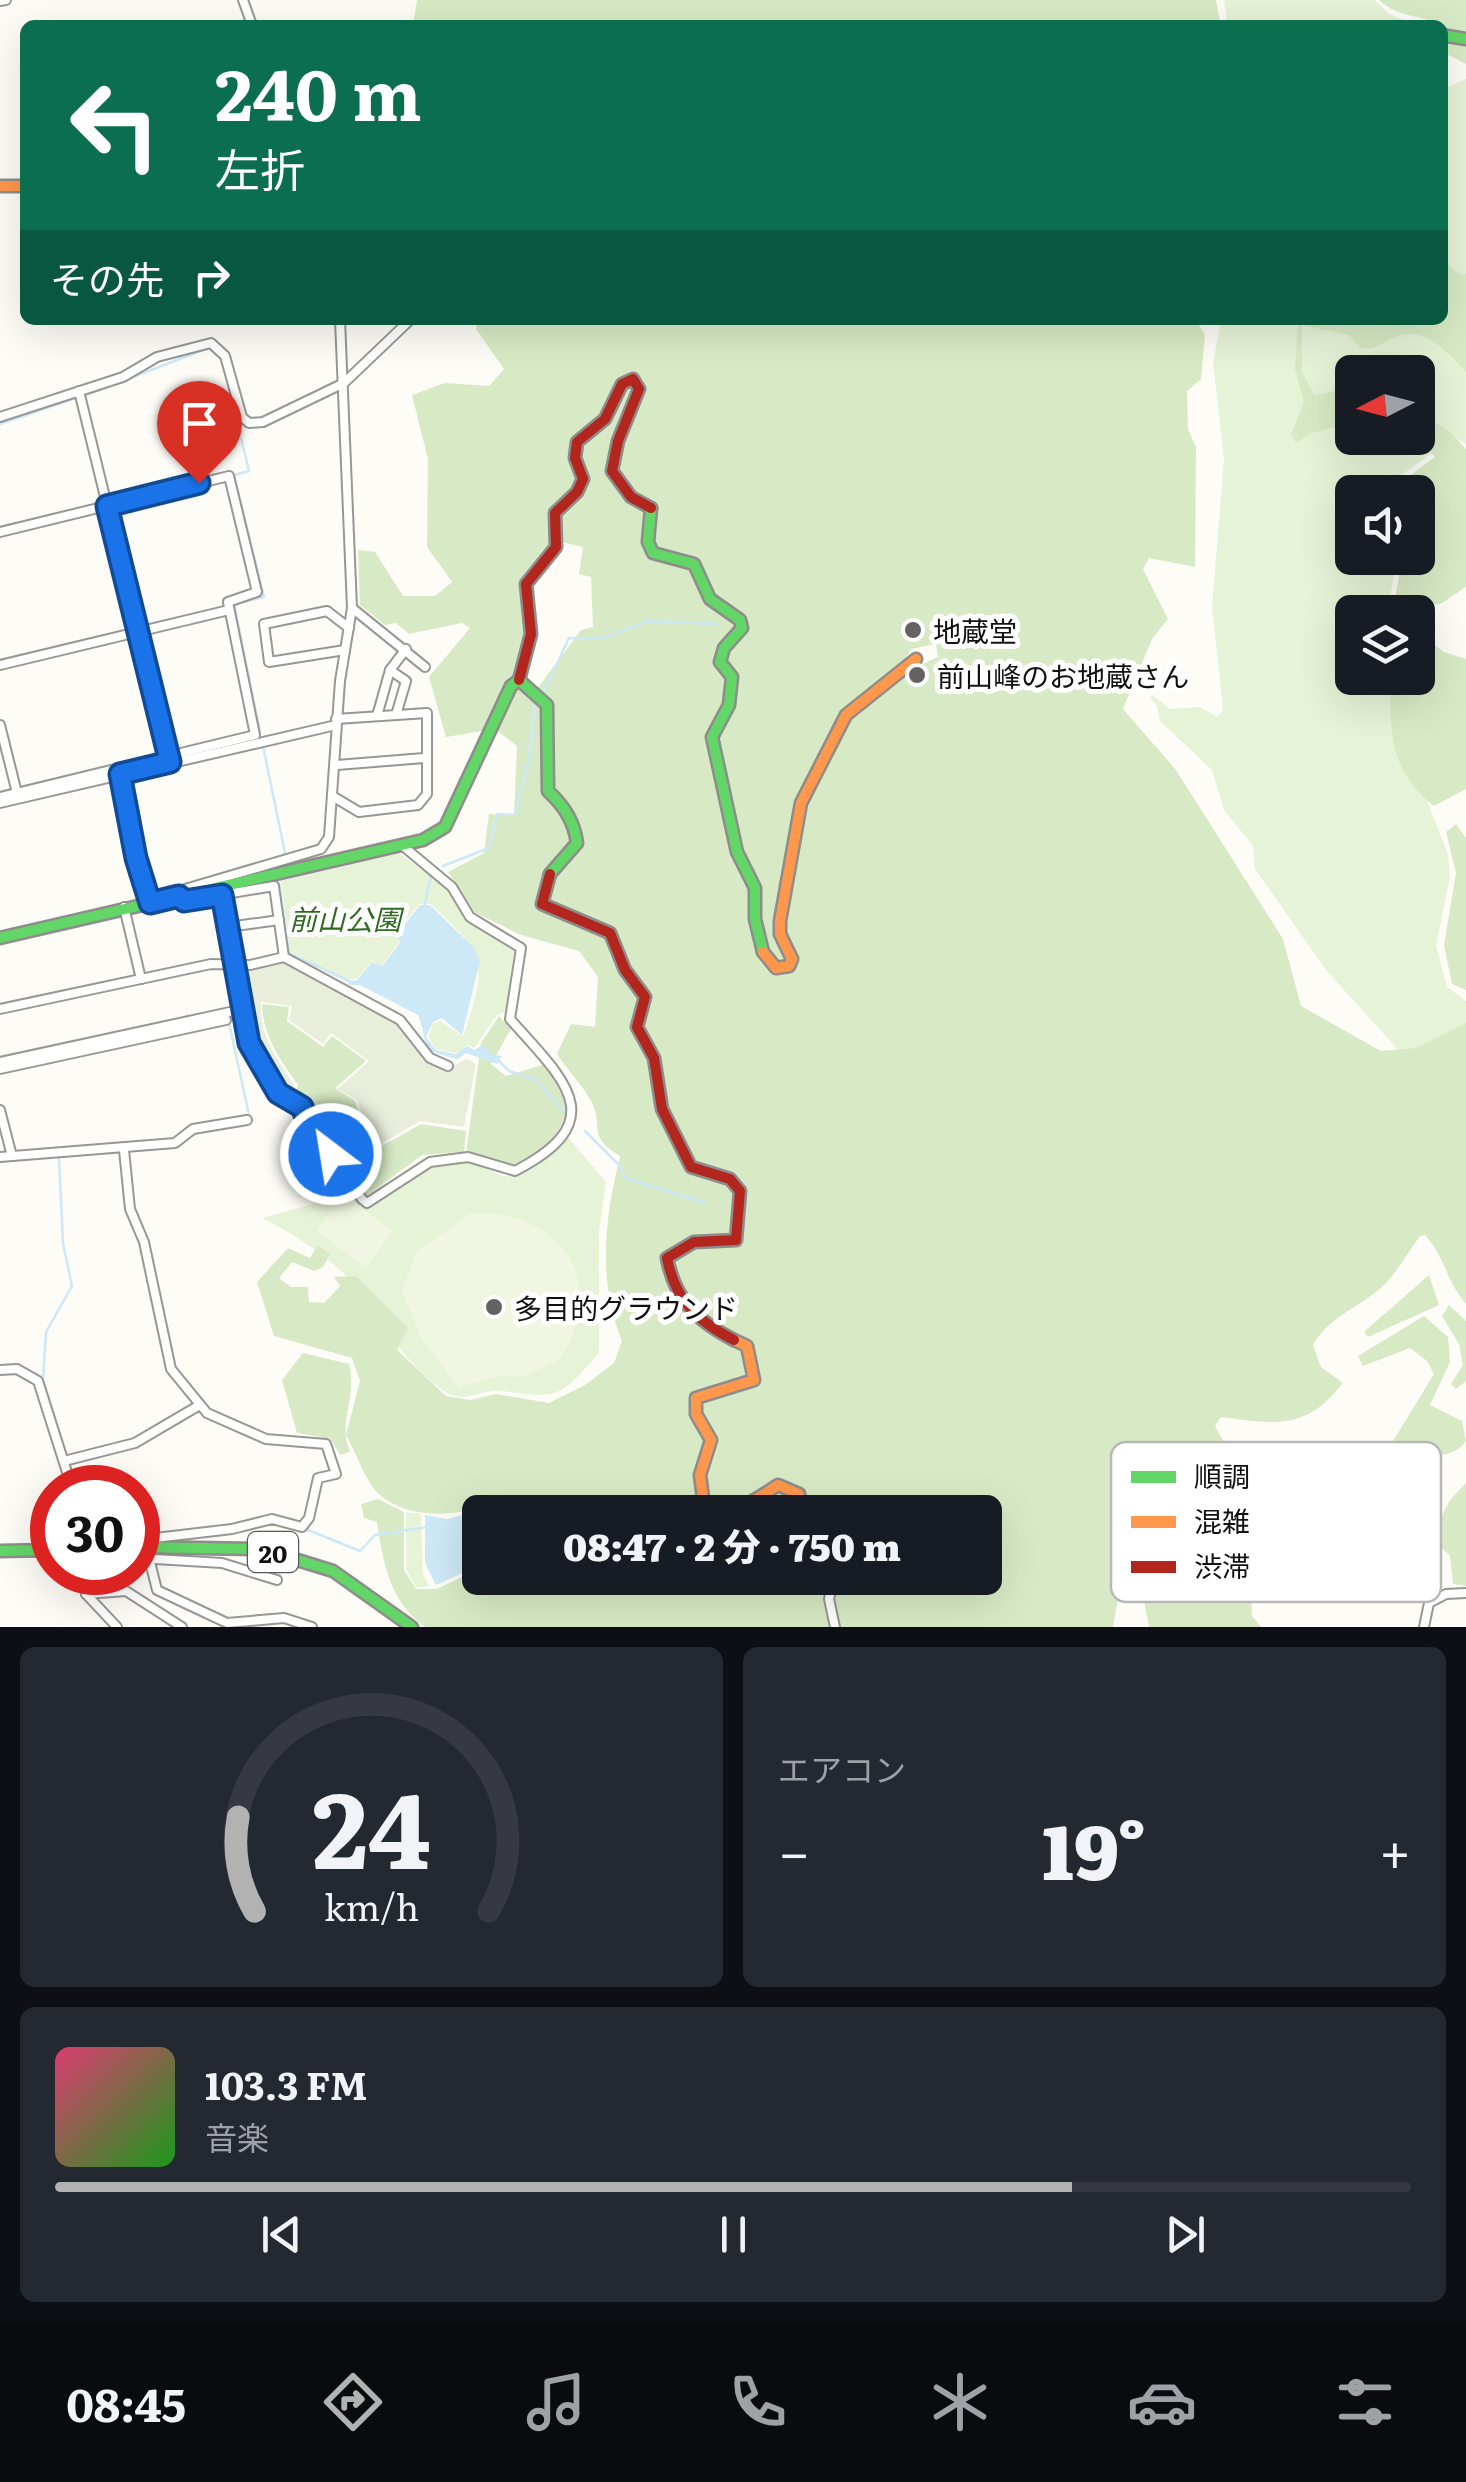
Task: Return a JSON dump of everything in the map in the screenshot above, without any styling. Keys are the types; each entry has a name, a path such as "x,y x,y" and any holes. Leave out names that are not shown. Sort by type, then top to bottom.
{"street":[{"path":"179,896 185,890 324,848 334,798 336,722 352,608 340,325"},
{"path":"0,417 123,377 157,357 211,343 225,356 242,417 249,423 263,422 344,383 405,325"},
{"path":"0,938 403,846 444,827 493,717 519,680 532,635 524,594 529,578 557,552 561,540 555,513 583,479 575,458 578,442 605,418 622,384 633,380 639,390 634,412 614,443 614,475 625,496 654,510 648,542 653,553 694,564 710,599 740,620 742,628 724,648 720,662 732,677 729,705 712,738 737,852 755,888 755,918 765,959 776,968 789,966 792,959 780,934 780,920 801,803 846,715 916,659"},
{"path":"79,391 170,759"},
{"path":"0,532 229,476 256,592 228,602 255,735 120,774 0,800"},
{"path":"352,608 425,666"},
{"path":"0,665 230,610"},
{"path":"346,650 269,662 264,624 328,611 349,628"},
{"path":"377,716 390,670 406,650"},
{"path":"390,670 406,682 396,715"},
{"path":"519,680 546,702 548,791 566,808 576,829 577,843 541,889 542,904 610,934 625,970 645,997 637,1027 650,1042 660,1066 657,1090 662,1111 691,1167 730,1180 740,1191 736,1240 725,1244 701,1238 680,1245 667,1258 679,1299 702,1326 747,1346 754,1361 754,1380 744,1386 709,1387 696,1398 696,1414 711,1440 699,1460 696,1479 702,1495"},
{"path":"0,800 16,793 336,722 427,713 427,794 418,805 358,812 334,798"},
{"path":"0,725 16,793"},
{"path":"337,765 424,758"},
{"path":"120,774 136,858 150,903"},
{"path":"222,895 249,1043 278,1093 302,1107 314,1138 367,1203 430,1162 468,1158 507,1172 542,1157 567,1126 571,1092 510,1019 520,948 470,917 452,887 403,846"},
{"path":"179,896 184,901 274,886 284,956"},
{"path":"124,908 141,978"},
{"path":"228,927 279,920"},
{"path":"0,1009 211,964 284,956 400,1020 430,1058 448,1066"},
{"path":"0,1065 228,1016"},
{"path":"0,1110 12,1156"},
{"path":"0,1157 176,1144 193,1129 247,1120"},
{"path":"124,1150 130,1209 144,1242 166,1357 198,1406 266,1439 326,1444 336,1474 318,1478 309,1518 302,1527 272,1519 232,1529 160,1537"},
{"path":"0,1370 17,1369 38,1381 68,1465"},
{"path":"67,1460 135,1443 198,1406"},
{"path":"761,1495 778,1484 799,1495"},
{"name":"20","path":"160,1548 262,1548 332,1571 404,1625"},
{"path":"0,1552 30,1551"},
{"path":"160,1559 222,1563 277,1580"},
{"path":"160,1591 227,1623 284,1618 312,1627"},
{"path":"1441,1597 1466,1593"},
{"path":"87,1595 117,1627"},
{"path":"132,1595 182,1627"},
{"path":"830,1595 836,1627"},
{"path":"1424,1627 1431,1602"}],"green space":[{"path":"417,0 1216,0 1220,20 414,20"},
{"path":"1224,0 1375,0 1389,14 1404,20 1226,20"},
{"path":"1379,0 1466,0 1466,64 1448,55 1448,20 1426,20"},
{"path":"1466,79 1466,444 1455,437 1435,451 1435,355 1335,355 1335,455 1430,455 1401,475 1335,475 1335,575 1394,575 1390,595 1335,595 1335,695 1395,695 1408,752 1448,854 1450,877 1436,945 1447,987 1466,1001 1466,1034 1411,1064 1326,970 1255,869 1253,846 1224,810 1212,770 1160,721 1156,704 1150,698 1153,695 1170,709 1200,707 1218,717 1223,710 1212,607 1224,459 1213,363 1220,325 1448,325 1448,87"},
{"path":"1448,264 1461,275 1466,274 1466,372 1437,344 1418,335 1398,336 1375,347 1360,348 1349,335 1302,325 1448,325"},
{"path":"477,325 1199,325 1205,334 1201,379 1187,391 1188,429 1196,447 1195,567 1149,558 1143,569 1168,619 1152,639 1123,709 1176,770 1283,939 1301,1006 1381,1051 1416,1048 1466,1023 1466,1304 1432,1244 1425,1235 1420,1236 1386,1283 1327,1327 1313,1346 1321,1367 1343,1383 1316,1410 1288,1421 1221,1417 1215,1426 1223,1442 1111,1442 1111,1602 1117,1602 1113,1627 425,1627 396,1593 385,1566 377,1522 364,1518 361,1504 378,1499 404,1512 404,1570 416,1589 437,1589 462,1577 462,1595 1002,1595 1002,1495 462,1495 462,1511 455,1513 429,1514 404,1508 376,1491 346,1435 360,1381 352,1358 274,1336 257,1282 288,1248 310,1258 318,1245 330,1254 323,1267 314,1271 292,1262 279,1278 291,1287 308,1287 309,1302 324,1303 340,1286 334,1277 356,1276 408,1328 397,1350 446,1396 470,1400 496,1394 549,1403 585,1385 614,1363 622,1341 606,1272 607,1226 620,1156 599,1136 591,1101 557,1054 571,1024 595,1027 598,977 579,951 521,935 474,912 448,872 484,853 489,814 514,816 517,746 495,729 446,737 429,677 470,628 462,623 409,634 396,623 385,625 360,605 358,550 375,552 403,596 435,596 452,582 427,547 428,459 412,395 445,383 489,386 504,369","holes":["557,541 583,547 579,574 591,577 593,627 581,630 534,693 514,680 528,635 527,574","936,644 938,657 910,669 903,664 911,649"]},
{"path":"1298,325 1302,325 1302,371 1314,395 1335,391 1335,427 1311,433 1296,443 1291,434 1304,402 1295,370"},
{"path":"1435,422 1466,449 1466,587 1435,605 1435,595 1396,595 1399,575 1435,575 1435,475 1411,475 1435,457"},
{"path":"1435,645 1466,659 1466,789 1434,806 1408,778 1392,733 1391,695 1435,695"},
{"path":"1456,824 1466,838 1466,990 1452,984 1444,945 1456,873 1446,832"},
{"name":"前山公園","path":"399,853 448,889 470,922 514,949 505,1012 497,1015 474,1048 468,1045 456,1053 436,1049 428,1037 433,1024 440,1021 463,1036 479,975 472,949 431,904 419,904 395,934 399,943 381,966 372,961 357,979 346,980 290,951 281,881"},
{"path":"281,960 401,1025 429,1062 450,1068 466,1059 476,1064 464,1127 420,1121 374,1148 357,1100 338,1089 369,1061 331,1033 323,1044 289,1020 292,1006 261,1002 266,1036 295,1086 290,1097 259,1054 246,1021 244,1003 250,970 259,963"},
{"path":"262,1004 289,1007 287,1021 323,1047 332,1036 366,1061 335,1088 355,1101 373,1151 421,1124 466,1131 464,1152 422,1155 365,1197 336,1147 318,1134 308,1102 293,1098 298,1085 269,1037"},
{"path":"499,1016 511,1029 491,1064 506,1076 545,1064 568,1096 558,1132 532,1156 509,1166 466,1153 481,1043"},
{"path":"566,1135 606,1182 599,1232 599,1353 557,1392 536,1395 495,1391 462,1397 449,1394 409,1359 390,1325 349,1278 316,1250 262,1218 353,1193 362,1205 369,1206 415,1175 453,1161 472,1162 503,1176 522,1174 548,1157"},
{"path":"348,1198 393,1231 366,1268 317,1231 340,1199"},
{"name":"多目的グラウンド","path":"472,1213 503,1215 531,1224 553,1238 569,1256 578,1279 580,1304 574,1331 559,1360 524,1377 497,1376 459,1388 421,1338 402,1290 417,1251"},
{"path":"1429,1275 1439,1305 1368,1337 1364,1332"},
{"path":"1449,1305 1466,1321 1466,1381 1456,1389 1451,1384 1463,1365 1459,1344 1442,1316"},
{"path":"1424,1316 1448,1337 1450,1362 1430,1405 1462,1421 1466,1441 1459,1449 1441,1455 1441,1442 1392,1442 1434,1374 1427,1361 1410,1348 1363,1366 1358,1356"},
{"path":"303,1353 349,1364 351,1388 346,1430 350,1452 340,1455 331,1439 297,1433 282,1380"},
{"path":"1466,1483 1466,1586 1453,1584 1450,1556 1441,1547 1441,1518"},
{"path":"406,1512 421,1514 423,1573 429,1587 416,1587 406,1569"},
{"path":"1144,1602 1252,1602 1252,1616 1261,1627 1149,1627"}],"water":[{"path":"420,905 430,905 474,948 480,961 462,1035 442,1018 433,1022 426,1037 436,1050 456,1054 467,1046 474,1050 483,1045 494,1055 502,1056 497,1064 466,1053 458,1059 429,1049 418,1015 360,985 349,985 348,981 357,980 372,962 382,966 400,943 396,935"},
{"path":"425,1515 447,1519 462,1515 462,1573 436,1585 425,1563"}],"waterway":[{"path":"84,396 208,348 222,358 249,471 234,475 264,597 234,604 260,732"},
{"path":"0,424 76,398"},
{"path":"544,691 569,638 600,639 648,621 718,624"},
{"path":"443,866 489,848 497,814 515,815 528,764 536,697"},
{"path":"263,746 285,853"},
{"path":"424,908 431,875"},
{"path":"279,883 289,953 351,982"},
{"path":"229,1023 249,1115"},
{"path":"498,1060 509,1071 536,1080 565,1112"},
{"path":"585,1131 620,1166 625,1178 706,1203"},
{"path":"59,1158 63,1243 72,1286 46,1332 43,1380 70,1465"},
{"path":"218,1527 271,1516"},
{"path":"308,1530 360,1551 375,1535 428,1527"}],"traffic: fast":[{"path":"1448,36 1466,39"},
{"path":"651,508 648,542 653,553 694,564 710,599 740,620 742,628 724,648 720,662 732,677 729,705 712,737 737,852 755,888 755,919 763,952"},
{"path":"0,938 423,840 445,827 511,686 519,680 547,705 548,791 567,814 577,843 550,874"},
{"path":"160,1547 262,1549 333,1571 412,1627"},
{"path":"0,1551 30,1550"}],"traffic: slow":[{"path":"0,186 20,186"},
{"path":"763,952 776,968 789,966 792,959 780,934 780,921 801,803 846,715 916,659"},
{"path":"703,1495 700,1475 711,1440 696,1414 696,1398 754,1380 747,1346 734,1340"},
{"path":"762,1495 778,1485 799,1495"}],"traffic: jam":[{"path":"519,680 531,634 526,584 556,547 555,513 577,492 583,479 575,458 577,442 605,419 622,384 633,379 639,389 618,441 612,471 631,497 651,508"},
{"path":"550,874 542,904 610,933 625,970 645,997 637,1027 654,1058 662,1109 691,1167 730,1179 740,1191 736,1240 694,1242 667,1258 676,1286 690,1308 734,1340"}],"place":[{"name":"地蔵堂","path":"913,630"},
{"name":"前山峰のお地蔵さん","path":"917,675"},
{"name":"多目的グラウンド","path":"494,1307"}],"route":[{"path":"199,483 107,506 170,762 120,774 136,858 150,903 179,896 184,901 222,895 240,1014 249,1043 278,1093 302,1107 314,1138 331,1154"}]}
